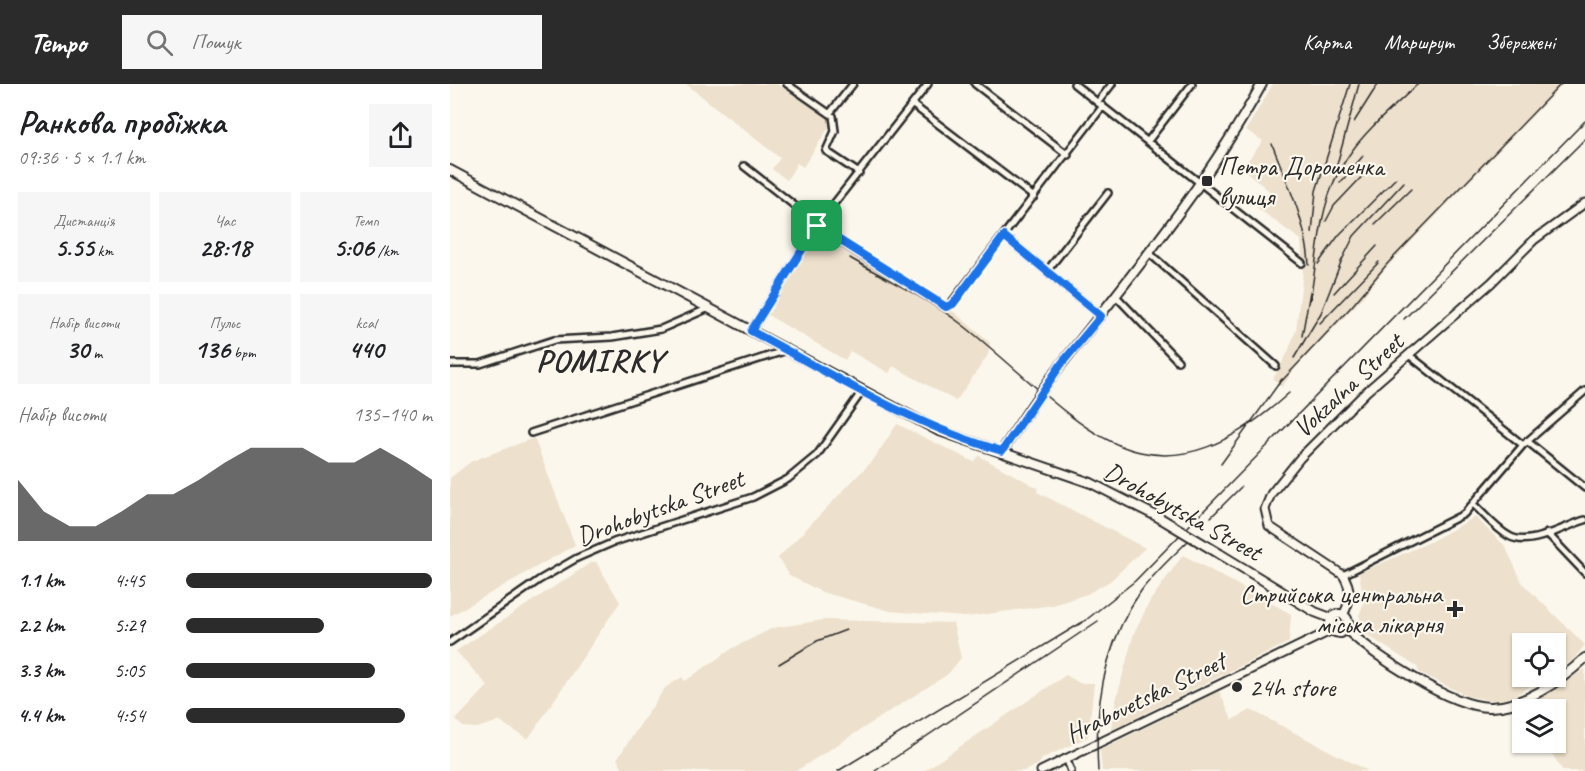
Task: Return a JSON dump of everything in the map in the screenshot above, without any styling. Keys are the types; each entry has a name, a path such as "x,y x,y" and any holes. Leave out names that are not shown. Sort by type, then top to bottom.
{"main road":[{"path":"1002,451 1062,363 1101,316 1202,182 1263,84"},
{"name":"Drohobytska Street","path":"450,170 937,430 1100,487 1160,518 1315,612 1331,618"},
{"path":"1337,614 1343,615 1347,620 1346,629 1341,633 1332,630 1331,618 1337,614"},
{"path":"1346,629 1371,652 1414,678 1465,702 1488,707 1522,700 1585,658"}],"street":[{"path":"786,84 816,107 830,113 835,123 835,131 826,151 859,173"},
{"path":"830,113 853,84"},
{"path":"751,331 818,225 928,84"},
{"path":"975,84 1068,154"},
{"path":"1074,84 1202,182 1302,263"},
{"path":"744,166 818,225 943,306 953,304 1068,154 1112,84"},
{"path":"1148,141 1192,84"},
{"path":"913,105 1034,197"},
{"path":"1047,271 1108,193"},
{"name":"Vokzalna Street","path":"1343,575 1275,532 1266,521 1265,509 1271,494 1300,458 1367,392 1491,283 1534,240 1585,203"},
{"path":"1004,236 1101,316"},
{"path":"1148,252 1276,366"},
{"path":"1115,295 1179,361"},
{"path":"450,364 480,364 554,340 612,338 661,329 709,308"},
{"path":"531,433 787,350"},
{"path":"1409,355 1585,488"},
{"name":"Drohobytska Street","path":"450,642 539,580 577,558 614,542 753,497 788,479 817,455 862,390"},
{"path":"1343,615 1348,605 1350,592 1343,575 1453,520 1474,505 1525,443 1585,391"},
{"path":"1474,505 1507,535 1516,540 1527,540 1585,520"},
{"path":"1547,533 1585,573"},
{"name":"Hrabovetska Street","path":"1041,771 1332,630"},
{"path":"1066,758 1071,771"}],"shaded area":[{"path":"686,84 777,84 833,121 803,167 797,163 787,180 772,169 780,158"},
{"path":"1273,84 1563,84 1385,269 1356,305 1295,368 1282,387 1273,379 1288,352 1296,330 1303,272 1301,240 1256,207 1269,191 1242,168 1263,141 1246,130"},
{"path":"822,232 942,308 954,312 990,343 988,355 956,401 893,366 889,373 850,351 845,360 766,314 815,234"},
{"path":"897,424 974,462 979,456 1038,488 1037,492 1145,548 1110,581 1087,594 1053,605 965,617 890,611 822,592 790,576 778,558 874,459"},
{"path":"534,438 575,545 450,616 450,478 472,461"},
{"name":"Стрийська центральна міська лікарня","path":"1475,517 1505,546 1523,584 1585,645 1566,665 1566,633 1512,633 1512,687 1529,687 1512,697 1494,701 1467,696 1419,672 1417,667 1367,635 1359,616 1364,602 1359,573 1430,542"},
{"path":"1183,555 1291,614 1289,642 1111,730 1114,708 1134,633 1150,601"},
{"path":"592,562 596,562 620,602 528,739 499,721 477,728 463,727 456,720 488,686 456,651"},
{"path":"824,620 953,623 961,658 948,674 796,771 625,771 617,759 665,688 682,677 685,681 733,648 773,628"},
{"path":"1585,669 1585,771 1563,771 1551,753 1566,753 1566,699 1538,699 1557,687 1566,687 1566,681"},
{"path":"1066,675 1079,683 1094,683 1088,737 1043,758 1039,764 1024,771 924,771"},
{"path":"1219,691 1232,720 1251,710 1368,771 1102,771 1100,750"}],"railway":[{"path":"1312,233 1316,191 1350,84"},
{"path":"1336,168 1359,84"},
{"path":"1354,122 1378,84"},
{"path":"1310,300 1321,227 1337,174 1362,138 1418,84"},
{"path":"1277,386 1352,306 1388,263 1561,84"},
{"path":"838,771 1086,620 1135,581 1585,121"},
{"path":"1404,319 1585,139"},
{"path":"1272,144 1300,219 1309,265"},
{"path":"1340,183 1363,156"},
{"path":"1326,221 1334,206 1371,167"},
{"path":"1318,264 1339,235 1396,178"},
{"path":"1294,358 1321,313 1354,236 1404,182"},
{"path":"1375,224 1411,189"},
{"path":"1334,293 1377,246"},
{"path":"850,258 951,316 1080,423 1116,444 1153,454 1194,451 1238,432 1289,393"},
{"path":"1320,323 1379,262"},
{"path":"1302,336 1310,292"},
{"path":"1221,464 1282,379"},
{"path":"1211,517 1241,487"},
{"path":"1098,771 1100,700 1104,677 1118,633 1141,591 1188,541"},
{"path":"875,771 1098,621"},
{"path":"779,664 817,641 846,630"}],"place":[{"name":"Петра Дорошенка вулиця","path":"1207,181"},
{"name":"Стрийська центральна міська лікарня","path":"1455,609"},
{"name":"24h store","path":"1237,687"}],"district":[{"name":"POMIRKY","path":"600,360"}],"route":[{"path":"817,226 946,307 953,304 1004,236 1101,316 1062,363 1002,451 957,438 937,430 751,331 817,226"}]}
